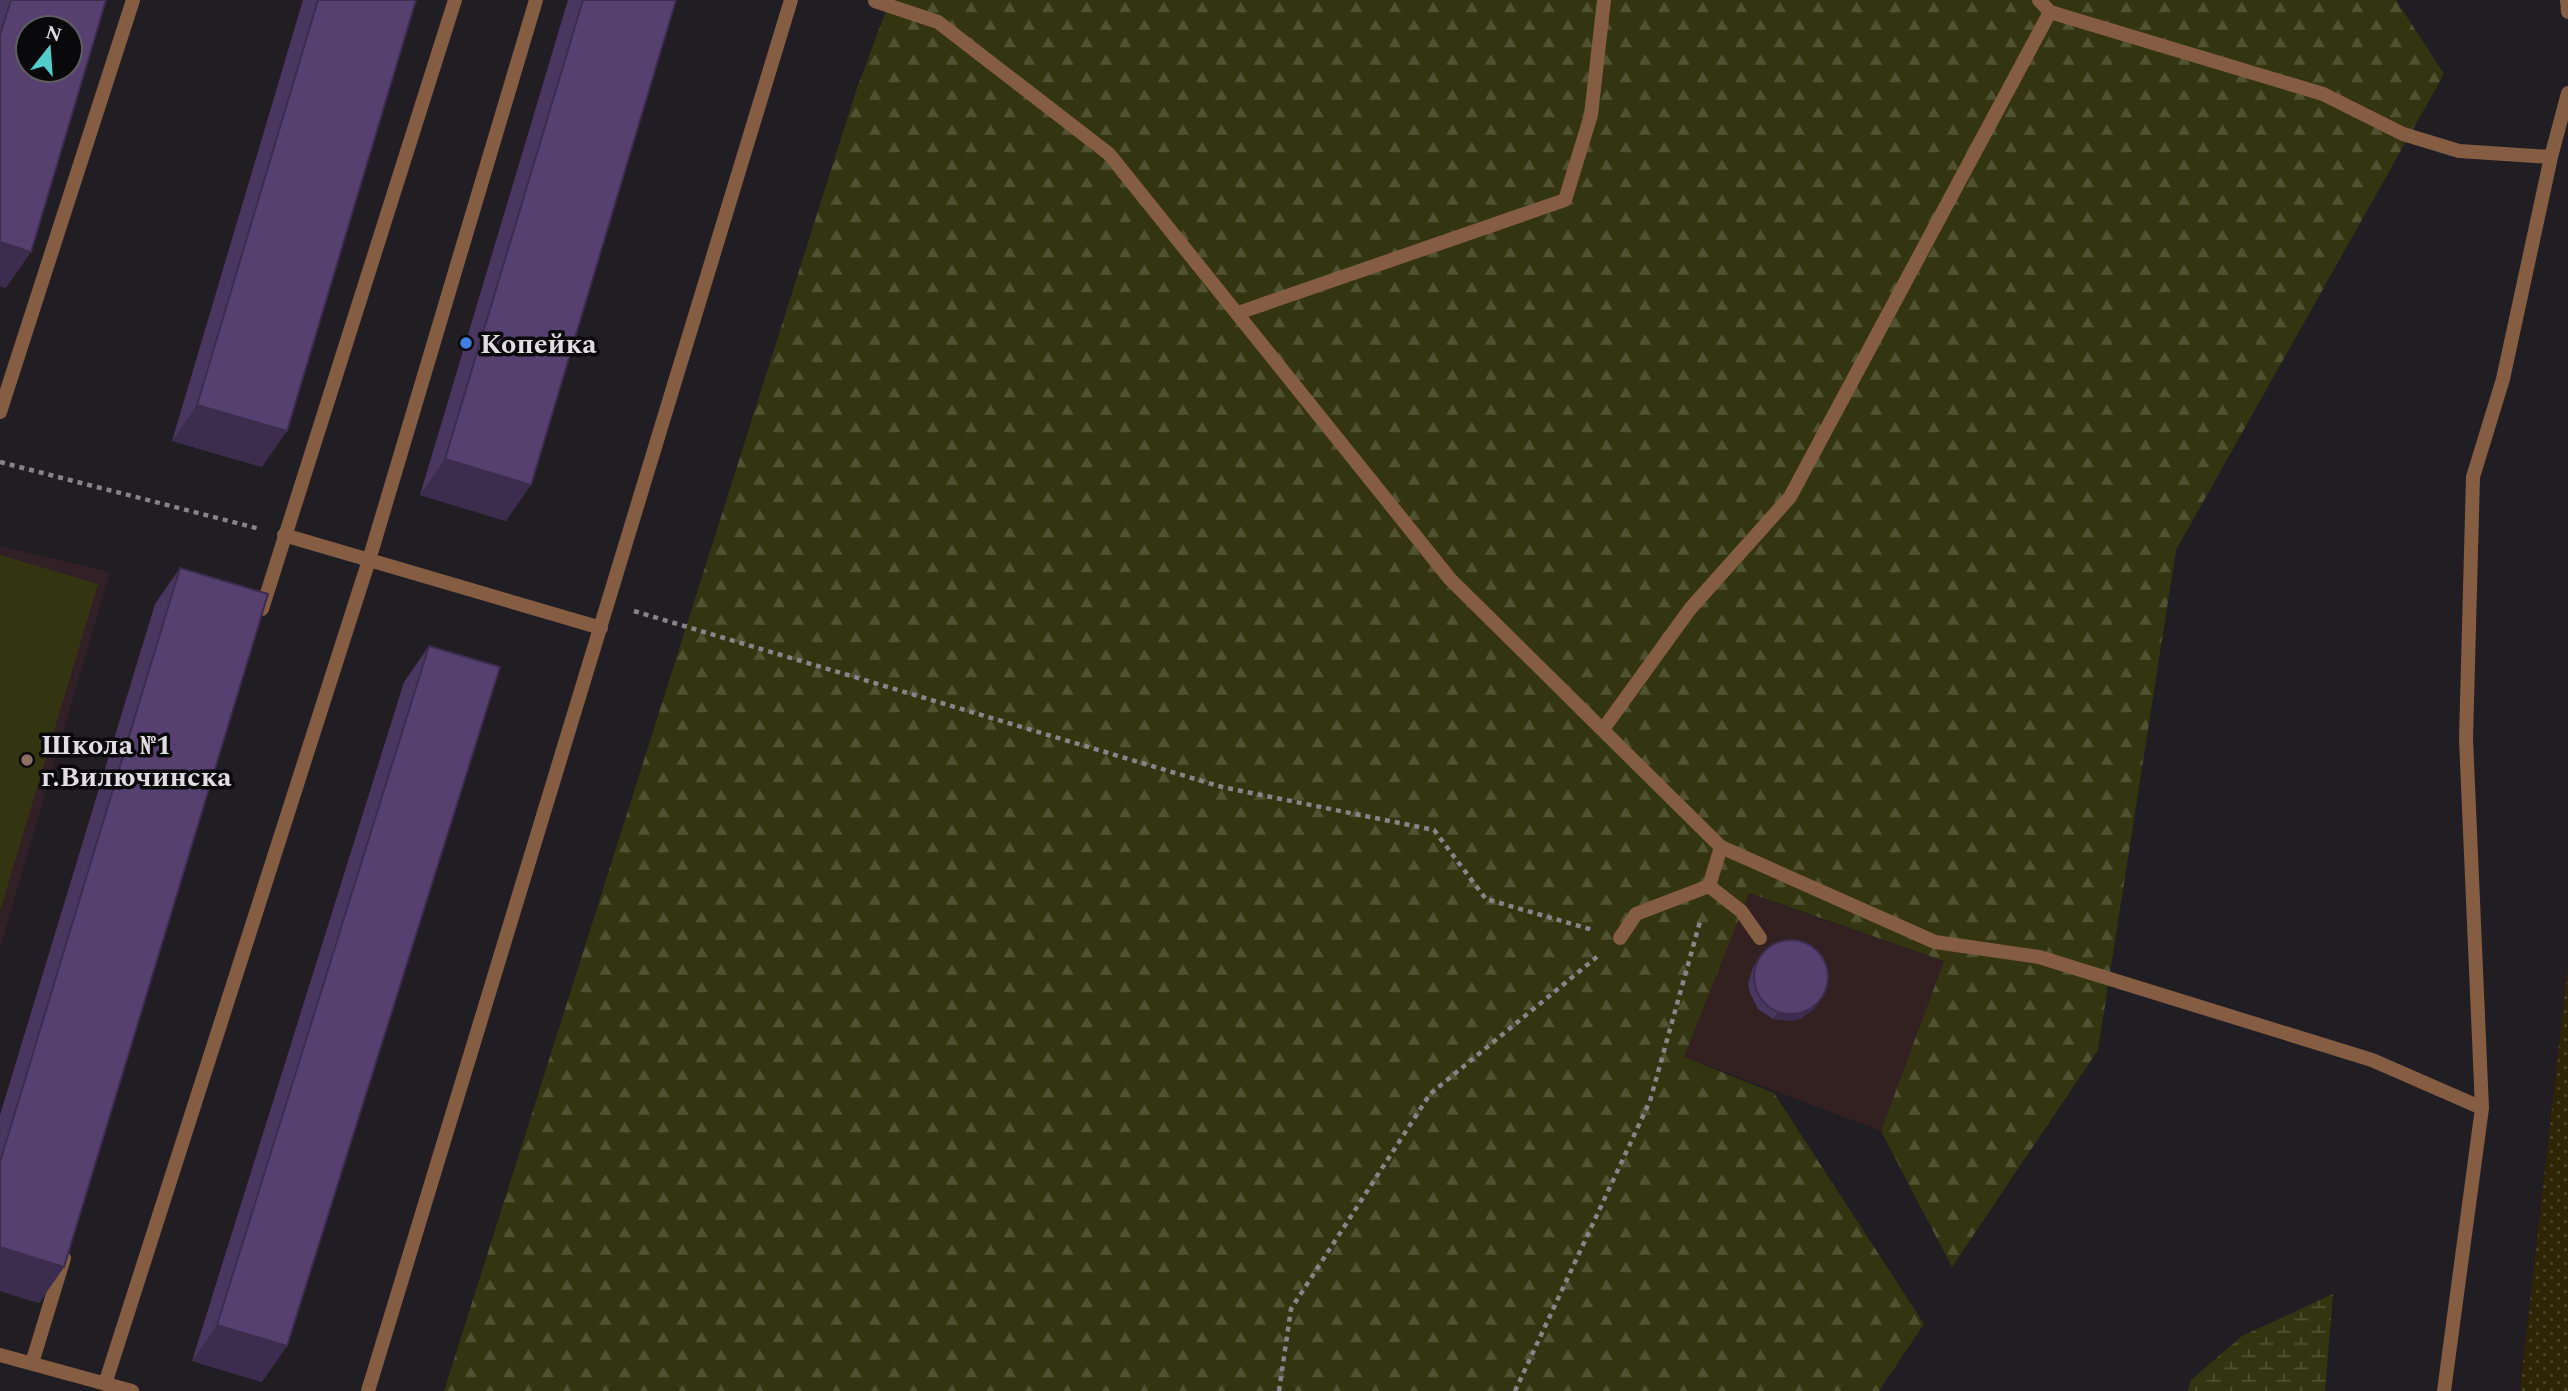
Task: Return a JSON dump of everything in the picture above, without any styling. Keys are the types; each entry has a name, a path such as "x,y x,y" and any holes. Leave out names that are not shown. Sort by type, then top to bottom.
{"street":[{"path":"0,412 133,0"},
{"path":"256,629 455,0"},
{"path":"105,1384 369,560 536,0"},
{"path":"368,1391 791,0"},
{"path":"873,0 938,22 1109,154 1450,579 1604,728 1721,847 1935,942 2039,957 2372,1060 2482,1108"},
{"path":"1238,313 1565,200 1591,115 1604,0"},
{"path":"2039,0 2050,12 2323,94 2403,134 2459,151 2551,157"},
{"path":"2567,0 2568,12"},
{"path":"1604,728 1690,609 1790,497 2050,12"},
{"path":"2444,1391 2482,1108 2466,739 2473,477 2503,379 2551,157 2568,93"},
{"path":"284,535 601,628"},
{"path":"1709,886 1721,847"},
{"path":"1620,938 1636,914 1709,886"},
{"path":"1709,886 1741,911 1760,937"},
{"path":"32,1363 68,1243"},
{"path":"0,1355 132,1391"}],"path":[{"path":"0,462 284,535"},
{"path":"609,604 1222,787 1434,830 1486,899 1620,938"},
{"path":"1515,1391 1650,1101 1709,886"},
{"path":"1279,1391 1291,1308 1430,1094 1620,938"}],"shaded area":[{"name":"Школа №1 г.Вилючинска","path":"0,546 110,572 0,948"},
{"path":"1748,893 1944,961 1881,1131 1684,1057"}],"green space":[{"path":"890,0 2396,0 2444,74 2176,550 2098,1050 1952,1267 1881,1131 1944,961 1749,893 1684,1057 1774,1093 1924,1324 1879,1391 444,1391 856,91"},
{"name":"Школа №1 г.Вилючинска","path":"0,555 98,584 0,911"},
{"path":"2333,1294 2325,1391 2188,1391 2191,1380 2242,1336"}],"sand":[{"path":"2568,965 2568,1391 2520,1391"}],"building":[{"path":"11,0 106,0 84,74 84,14 14,14 14,84 81,84 31,252 0,242 0,35"},
{"path":"318,0 416,0 287,431 197,405"},
{"path":"583,0 676,0 531,485 445,459"},
{"path":"180,568 268,594 64,1267 0,1247 0,1162"},
{"path":"429,646 500,667 287,1346 217,1325"},
{"path":"1791,940 1812,946 1822,956 1828,977 1822,998 1812,1008 1791,1014 1770,1008 1760,998 1754,977 1760,956 1770,946"}],"place":[{"name":"Копейка","path":"466,343"},
{"name":"Школа №1 г.Вилючинска","path":"27,760"}]}
